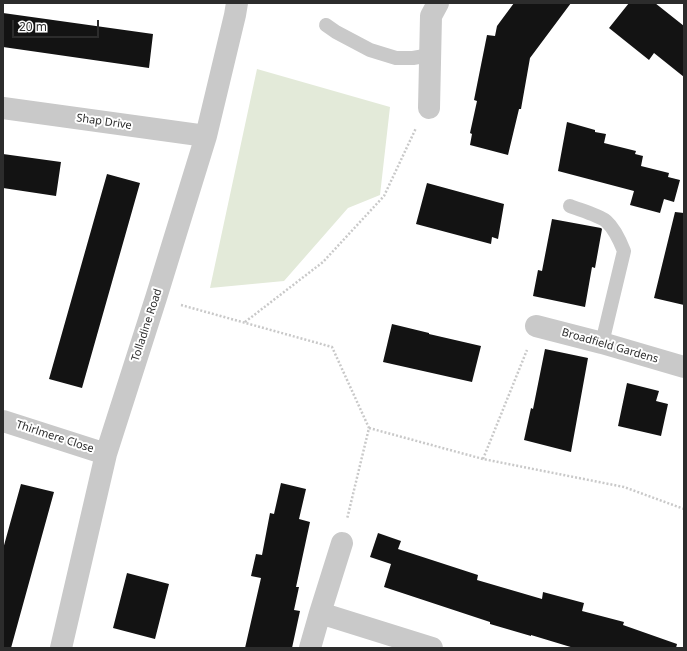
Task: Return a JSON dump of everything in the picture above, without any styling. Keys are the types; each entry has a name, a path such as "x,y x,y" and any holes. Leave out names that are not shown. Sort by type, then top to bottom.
{"street":[{"name":"Tolladine Road","path":"61,648 106,454 206,136 236,15 237,3"},
{"path":"429,108 431,16 438,3"},
{"name":"Shap Drive","path":"3,108 206,136"},
{"name":"Broadfield Gardens","path":"536,326 602,343 684,367"},
{"name":"Thirlmere Close","path":"3,421 106,454"},
{"path":"310,648 342,543"},
{"path":"320,613 432,648"}],"lane":[{"path":"326,25 370,50 396,58 413,58 430,55"},
{"path":"570,206 606,221 618,236 624,251 602,343"}],"path":[{"path":"245,323 323,262 384,196 421,117 429,108"},
{"path":"156,298 332,347 369,428 342,543"},
{"path":"483,459 536,326"},
{"path":"369,428 483,459 624,487 684,508"}],"green space":[{"path":"257,69 390,107 380,195 348,208 284,281 210,288"}],"building":[{"path":"514,3 571,3 530,58 521,109 519,109 508,155 470,145 472,134 470,133 477,101 474,100 487,35 495,36 497,26"},
{"path":"629,3 655,3 684,26 684,77 654,53 649,60 609,28"},
{"path":"3,13 153,34 149,68 3,47"},
{"path":"567,122 595,130 595,132 606,134 604,143 636,151 635,154 643,156 641,166 669,173 668,177 680,180 674,202 664,199 660,213 630,205 634,191 558,171"},
{"path":"3,154 61,162 56,196 3,188"},
{"path":"107,174 140,183 82,388 49,379"},
{"path":"427,183 504,204 498,239 492,237 491,244 416,224"},
{"path":"675,212 684,213 684,305 654,298"},
{"path":"552,219 602,229 595,268 592,267 585,307 533,296 538,270 542,271"},
{"path":"392,324 481,346 472,382 383,362"},
{"path":"545,349 588,358 571,452 524,440 531,408 533,409"},
{"path":"627,383 659,391 656,401 668,404 661,436 618,426"},
{"path":"281,483 306,489 299,519 310,522 296,587 299,587 294,610 300,611 292,648 245,648 261,578 251,576 256,554 262,555 270,513 274,514"},
{"path":"21,484 54,492 11,648 3,648 3,549"},
{"path":"378,533 401,541 398,549 478,575 477,580 542,599 543,592 584,603 582,611 624,622 623,625 677,644 676,648 574,648 490,624 490,622 384,587 391,564 370,557"},
{"path":"127,573 169,584 155,639 113,628"}]}
